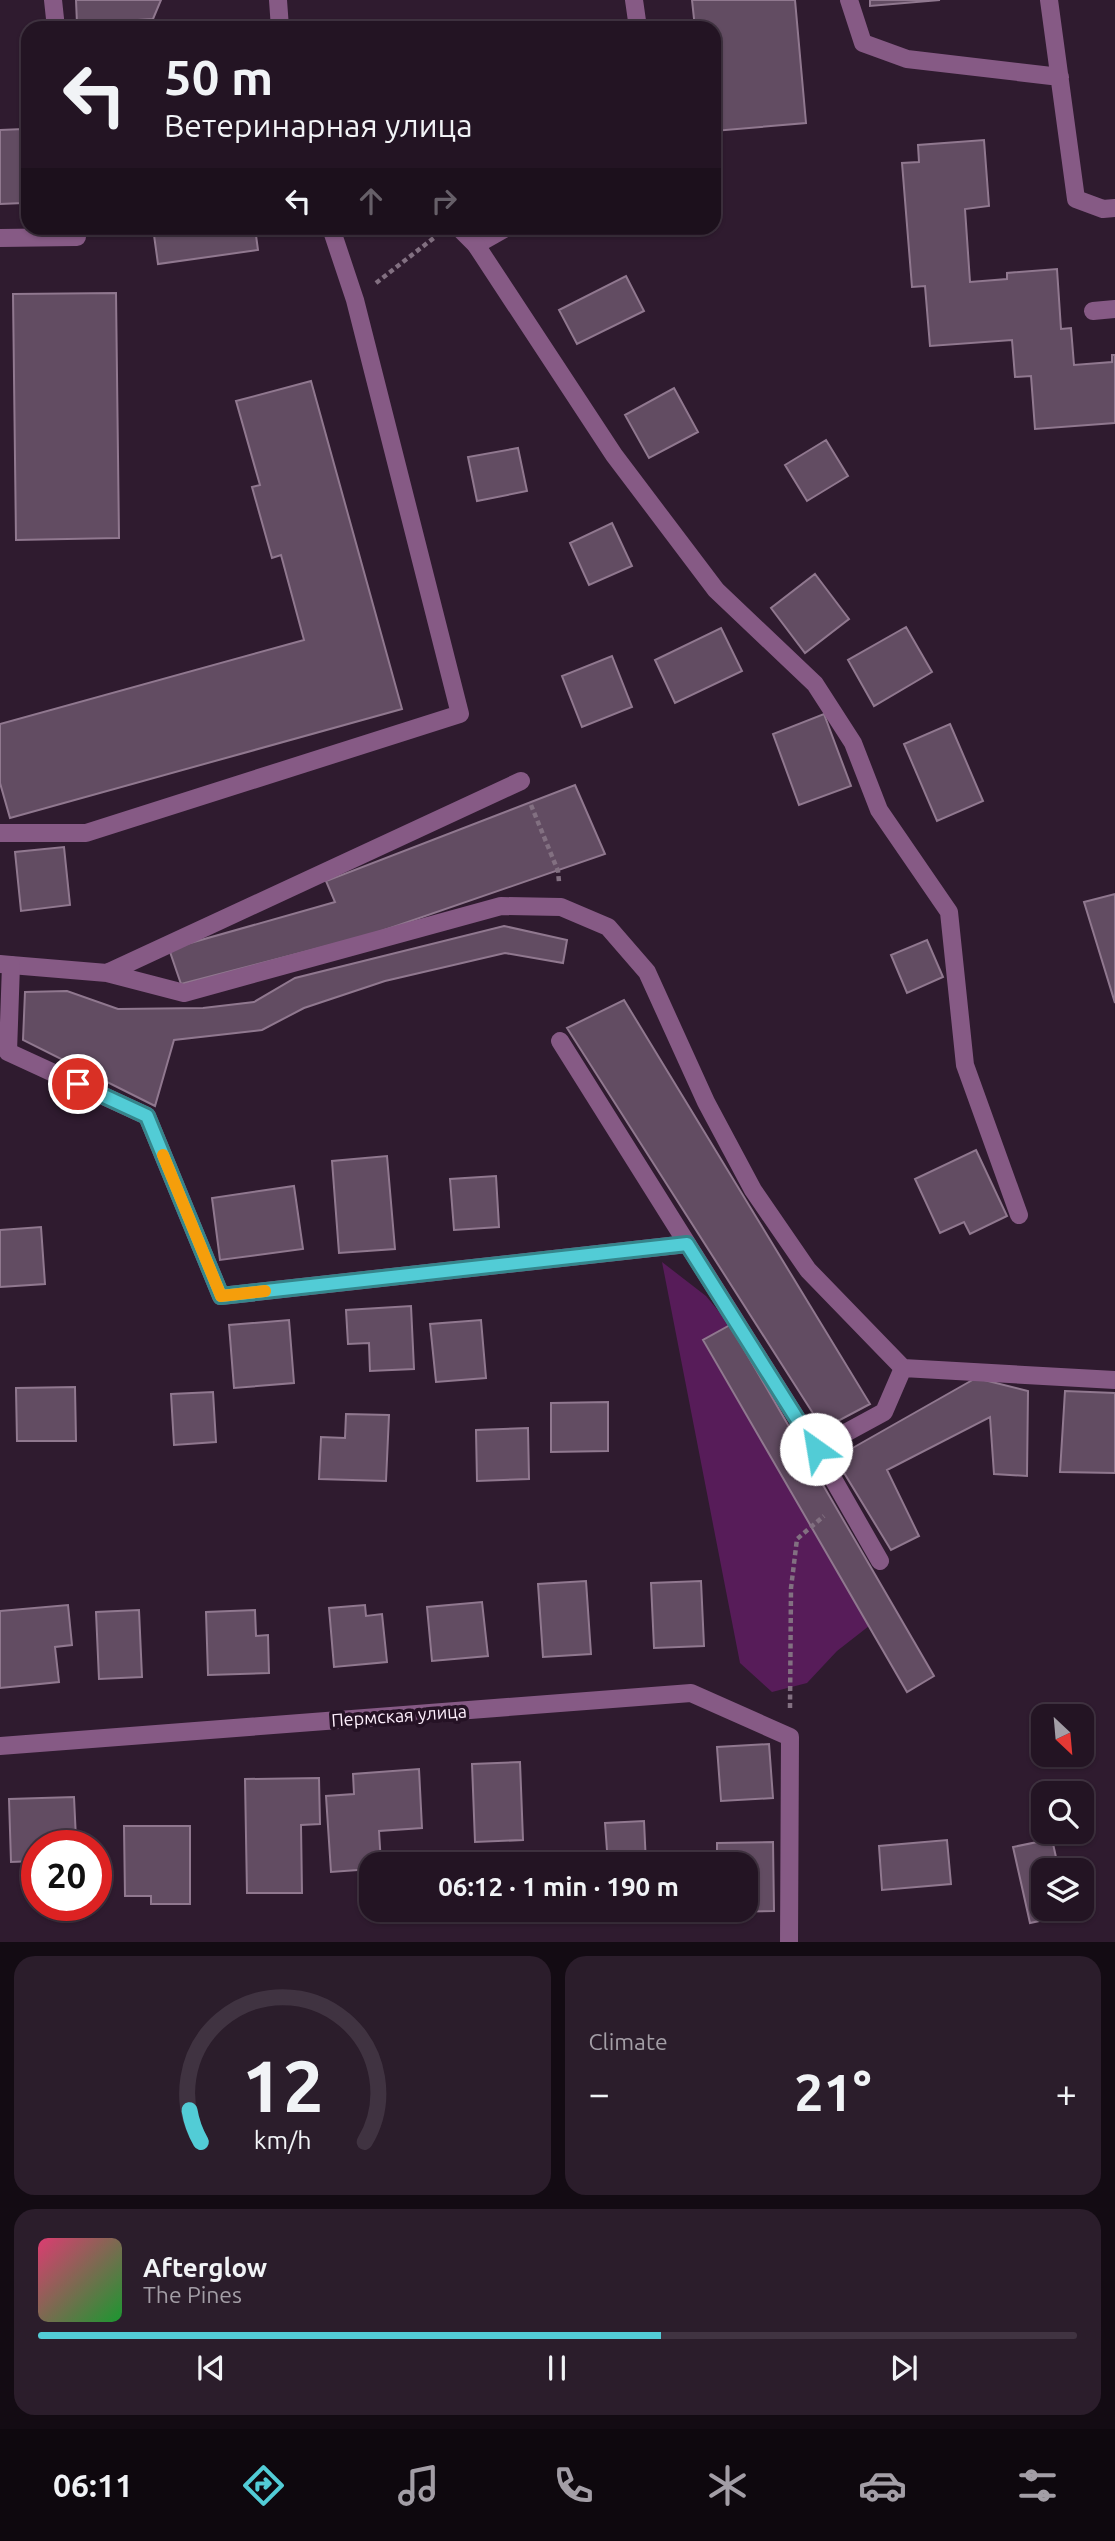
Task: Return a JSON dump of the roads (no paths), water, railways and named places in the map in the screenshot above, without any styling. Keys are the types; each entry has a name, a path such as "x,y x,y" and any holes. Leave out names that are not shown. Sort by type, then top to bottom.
{"street":[{"path":"53,0 55,21"},
{"path":"278,0 280,21"},
{"path":"634,0 637,21"},
{"path":"849,0 863,43 907,59 1060,77"},
{"path":"1049,0 1076,199 1103,209 1115,208"},
{"path":"0,238 77,235"},
{"path":"0,833 86,833 460,714 355,300 333,235"},
{"path":"466,235 476,245 614,455 716,590 815,684 853,743 879,810 949,912 965,1065 1019,1215"},
{"path":"476,245 494,235"},
{"path":"1093,311 1115,309"},
{"path":"107,973 522,781"},
{"path":"687,1244 221,1296 147,1116 8,1052 5,964 107,973 184,993 501,906 561,907 608,927 648,972 706,1101 753,1190 808,1270 903,1368 1115,1380"},
{"path":"560,1041 816,1449 880,1561"},
{"path":"816,1449 884,1412 903,1368"},
{"name":"Пермская улица","path":"0,1746 691,1693 790,1737 789,1942"}]}
